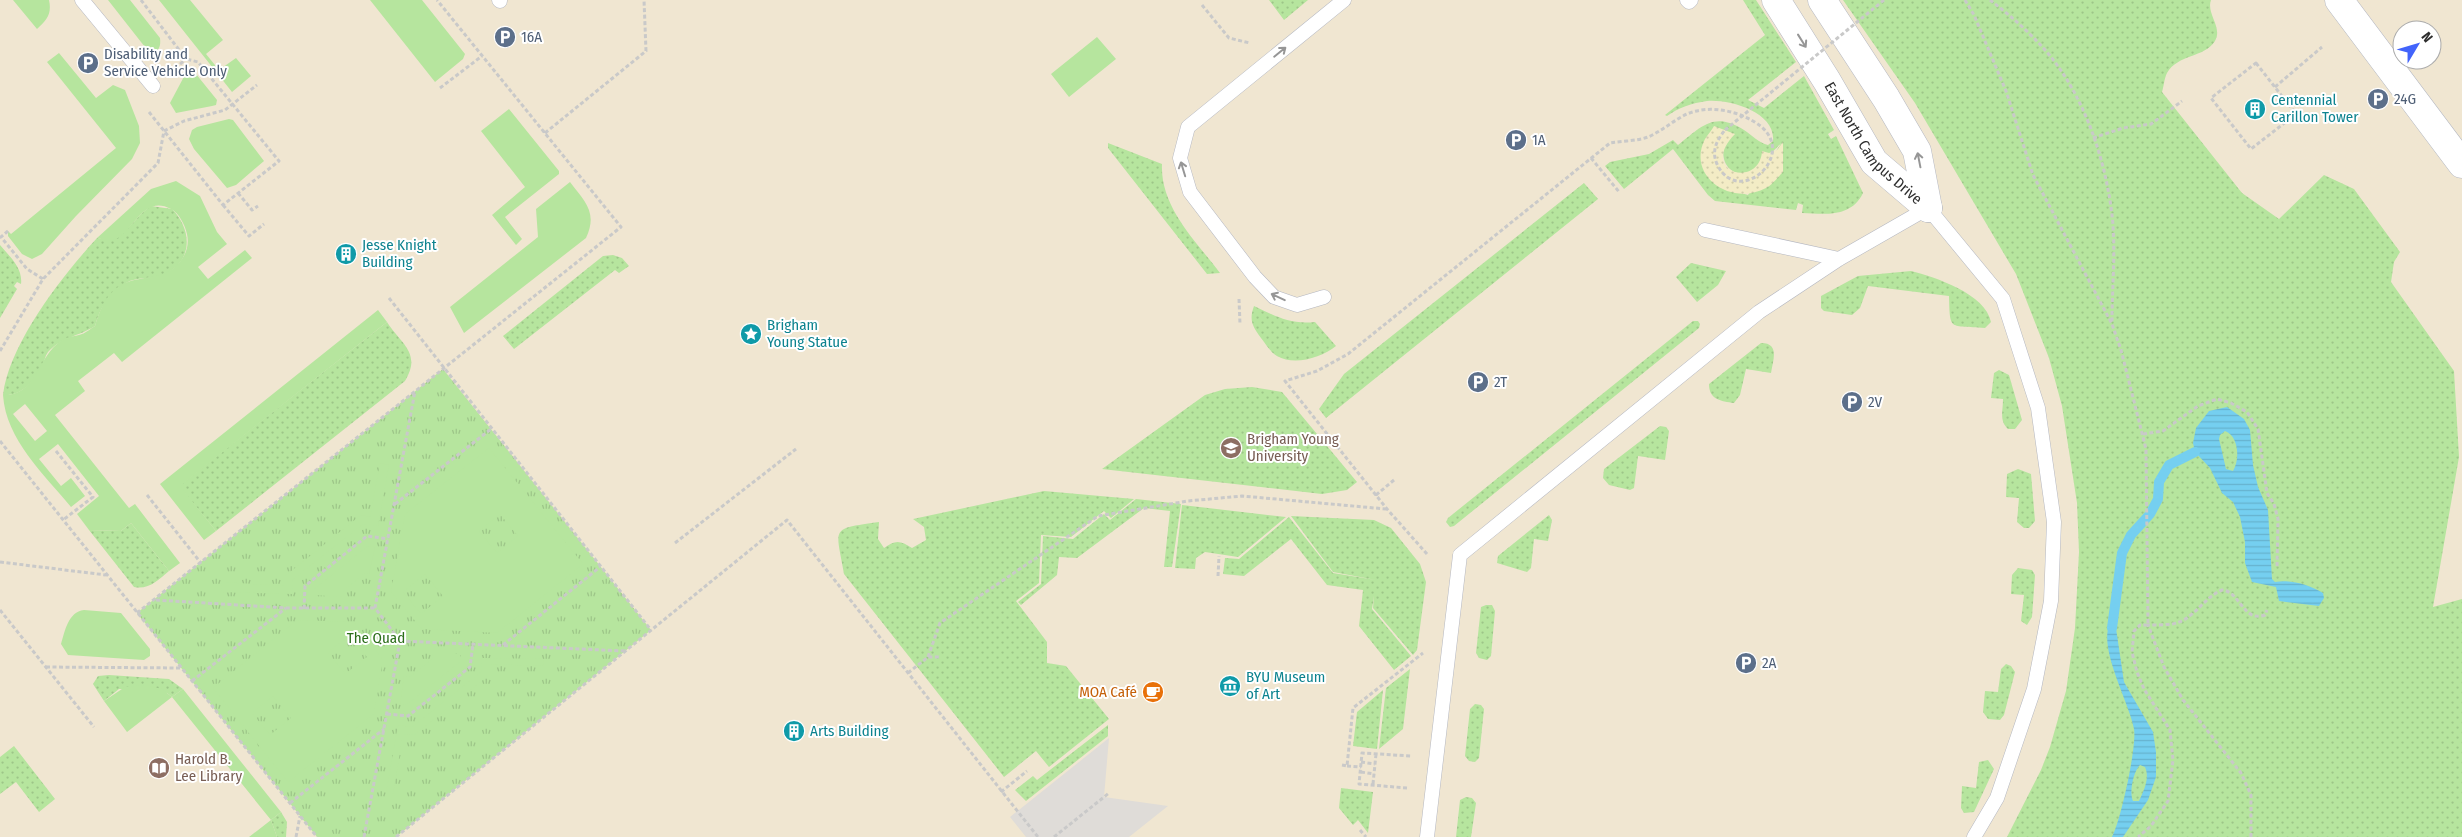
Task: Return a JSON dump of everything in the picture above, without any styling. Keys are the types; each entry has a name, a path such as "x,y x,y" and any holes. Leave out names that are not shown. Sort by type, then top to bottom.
{"street":[{"name":"East North Campus Drive","path":"1776,0 1827,81 1874,162 1928,208"},
{"name":"East North Campus Drive","path":"1822,0 1886,98 1917,151 1928,208"},
{"path":"2339,0 2462,164"}],"lane":[{"path":"82,0 153,86"},
{"path":"1324,297 1297,305 1274,297 1255,277 1190,192 1180,158 1188,127 1344,0"},
{"path":"1428,837 1460,555 1759,312 1839,259 1928,208 2003,299 2038,408 2054,522 2051,601 2034,689 1997,798 1974,837"},
{"path":"1704,230 1839,259"}],"path":[{"path":"137,613 620,227 437,0"},
{"path":"545,133 646,51 644,0"},
{"path":"1426,554 1387,509 1286,381 1317,371 1348,354 1610,143 1646,138 1672,125 1687,114 1717,109 1732,112 1739,114 1745,117 1756,122 1769,137 1773,157 1767,169 1756,178 1742,181 1730,179 1720,171 1715,159 1715,148 1718,138 1740,117 1748,111 1884,0"},
{"path":"1965,0 1974,15 2006,91 2033,175 2112,324 2121,350 2146,449 2145,523 2148,625 2164,667 2183,700 2241,773 2251,795 2251,837"},
{"path":"1990,0 2042,48 2059,68 2074,91 2093,138 2104,169 2112,217 2112,324"},
{"path":"1202,5 1229,38 1255,45"},
{"path":"2275,88 2322,47"},
{"path":"440,88 482,56"},
{"path":"186,59 198,62 279,161 223,205"},
{"path":"2256,63 2275,88 2296,114 2251,149 2211,98 2256,63"},
{"path":"164,131 184,121 225,110 257,85"},
{"path":"2093,138 2123,128 2151,124 2182,101"},
{"path":"164,131 249,236 264,224"},
{"path":"0,351 43,280 158,163 164,131"},
{"path":"1591,158 1620,193"},
{"path":"238,193 252,210 258,206"},
{"path":"8,231 1,237 26,268 43,280"},
{"path":"1239,290 1240,324"},
{"path":"389,298 443,369 651,630"},
{"path":"364,837 400,641 375,608 415,391"},
{"path":"2143,434 2163,431 2198,406 2217,399 2231,403 2247,412 2258,429 2267,493 2274,504 2278,519 2277,568"},
{"path":"394,505 491,429"},
{"path":"0,441 317,837"},
{"path":"675,543 796,449"},
{"path":"56,451 92,496 63,520"},
{"path":"1376,495 1394,480"},
{"path":"147,495 201,562"},
{"path":"908,674 928,657 940,623 1098,516 1188,501 1242,496 1387,509"},
{"path":"396,837 787,520 1038,837"},
{"path":"304,608 305,586 367,536 388,539"},
{"path":"1218,576 1219,556"},
{"path":"0,562 107,576"},
{"path":"502,645 600,567"},
{"path":"2138,837 2151,826 2168,801 2173,760 2170,730 2144,689 2132,652 2134,631 2140,625 2174,624 2190,616 2215,593 2222,590 2234,594 2247,612 2260,617 2267,610"},
{"path":"155,600 286,608 375,608"},
{"path":"192,681 286,608"},
{"path":"0,610 94,727"},
{"path":"400,641 626,651"},
{"path":"387,714 408,716 470,667 473,644"},
{"path":"1347,766 1353,708 1424,653"},
{"path":"928,657 939,657"},
{"path":"46,666 182,668"},
{"path":"290,803 384,728"},
{"path":"1409,788 1360,784 1361,762 1362,753 1412,756"},
{"path":"1373,784 1376,754"},
{"path":"1361,762 1375,764"},
{"path":"1342,765 1361,767"},
{"path":"1001,792 1027,771"},
{"path":"1361,772 1374,774"},
{"path":"1054,837 1109,793"},
{"path":"296,837 300,816"},
{"path":"1360,830 1366,837"}],"shaded area":[{"name":"Brigham Young University","path":"0,0 2462,0 2462,837 0,837"},
{"path":"1109,738 1104,797 1168,806 1129,837 1026,837 1010,817"}],"green space":[{"path":"13,0 49,0 50,9 44,23 37,29"},
{"path":"108,0 130,0 160,38 159,48 152,56"},
{"path":"159,0 190,0 223,40 206,54 219,70 236,58 251,76 232,92"},
{"path":"370,0 422,0 465,54 463,59 435,82"},
{"path":"1269,0 1308,0 1284,20"},
{"path":"1743,0 1756,0 1796,62 1748,100 1764,108 1804,76 1834,130 1828,134 1831,139 1836,136 1863,193 1858,201 1844,211 1820,214 1802,213 1803,205 1798,203 1796,210 1715,201 1708,195 1673,149 1624,189 1605,166 1610,162 1649,154 1673,140 1678,145 1709,123 1716,121 1734,124 1765,144 1768,145 1773,141 1772,131 1767,122 1759,115 1749,109 1727,102 1701,102 1681,108 1667,116 1665,115 1765,35","holes":["1782,142 1748,195 1723,188 1712,181 1708,176 1702,158 1725,144 1724,158 1729,168 1734,172 1746,173 1753,170"]},
{"path":"1843,0 2211,0 2210,5 2217,31 2215,41 2204,50 2178,62 2172,67 2166,75 2162,92 2242,193 2279,219 2324,175 2354,189 2400,252 2394,262 2391,282 2454,371 2459,457 2433,607 2462,599 2462,837 2007,837 2041,770 2050,747 2066,691 2075,628 2079,552 2077,503 2062,406 2049,358 2016,274 1915,103"},
{"path":"1097,37 1116,59 1069,97 1051,74"},
{"path":"59,53 96,98 113,85 125,90 139,126 140,143 132,159 42,254 32,259 22,254 8,236 8,231 11,234 116,148 47,62"},
{"path":"190,69 217,100 216,105 176,113 170,103 187,71"},
{"path":"509,109 559,171 559,174 505,217 522,239 516,245 492,215 525,187 481,131"},
{"path":"229,119 233,120 264,161 236,185 227,188 194,149 189,139 192,130 197,127"},
{"path":"1108,143 1162,164 1163,180 1173,209 1181,223 1220,273 1207,274 1108,148"},
{"path":"176,181 200,196 217,232 227,244 198,267 208,279 245,250 252,258 122,362 114,353 78,381 85,391 55,415 129,508 135,504 180,563 169,571 131,523 121,531 89,530 77,514 99,496 58,444 39,459 61,486 71,478 85,496 71,507 38,469 19,442 11,427 3,395 14,394 29,384 50,351 61,341 84,333 95,326 106,300 118,287 134,280 168,272 176,267 182,259 188,244 185,227 174,211 162,206 154,206 146,210 122,235 114,240 97,238 151,189","holes":["25,404 47,431 35,441 13,414"]},
{"path":"570,182 585,202 590,214 591,221 586,238 464,333 450,307 538,237 536,209"},
{"path":"1584,183 1598,199 1326,418 1319,409 1344,374"},
{"path":"151,206 172,209 183,225 187,243 182,260 167,273 157,277 135,279 120,287 106,301 95,326 59,343 47,354 39,373 31,383 21,391 10,395 3,395 7,375 26,333 68,271 97,238 114,238 121,234"},
{"path":"0,245 18,268 21,284 17,282 14,286 17,289 0,318"},
{"path":"613,255 622,258 629,266 619,273 615,270 514,349 503,336 603,256"},
{"path":"1691,263 1726,271 1718,285 1697,302 1676,277"},
{"path":"1911,271 1946,282 1970,295 1987,312 1991,322 1985,328 1964,327 1954,324 1950,316 1949,296 1868,286 1860,308 1852,315 1824,311 1821,308 1821,296 1858,276"},
{"path":"1254,306 1291,321 1315,322 1336,346 1323,354 1307,359 1291,360 1277,356 1268,348 1254,326 1252,315"},
{"path":"378,310 387,322 180,486 216,531 204,540 160,484"},
{"path":"1693,321 1698,321 1700,324 1699,328 1454,526 1450,527 1446,522 1448,518"},
{"path":"387,322 408,349 411,363 410,371 405,381 216,531 179,486"},
{"path":"1761,343 1771,346 1773,349 1774,358 1771,373 1746,369 1740,395 1734,403 1713,397 1709,384"},
{"name":"The Quad","path":"443,369 651,630 396,837 317,837 137,613"},
{"path":"1999,370 2009,375 2022,420 2015,429 2008,429 2003,423 2003,399 1991,398 1994,373"},
{"path":"1252,387 1282,392 1357,482 1347,490 1322,494 1102,469 1205,395 1225,389"},
{"path":"1660,426 1666,427 1669,431 1665,460 1638,456 1634,488 1630,490 1609,485 1603,478 1604,469"},
{"path":"489,448 583,564 497,633 422,629 391,592 405,514","holes":["500,514 518,536 497,553 479,531","425,574 443,596 421,614 403,592"]},
{"path":"380,463 389,465 378,526 363,524 292,580 293,594 221,592 222,582 285,586 285,576 361,515 370,517"},
{"path":"2018,469 2031,474 2035,521 2029,528 2024,528 2017,522 2019,498 2006,497 2007,474"},
{"path":"1044,491 1134,499 1111,518 1104,511 1071,537 1041,535 1039,583 1016,601 1047,642 1047,663 1066,666 1109,719 1049,767 1036,751 1004,777 844,574 838,539 844,529 851,526 879,522 878,539 884,548 898,542 912,548 926,540 924,527 913,519"},
{"path":"1136,499 1181,504 1172,567 1164,567 1170,511 1144,508 1077,558 1059,557 1057,575 1021,605 1018,602 1041,584 1043,536 1073,539 1104,514 1110,520"},
{"path":"1182,505 1286,517 1238,557 1205,552 1196,558 1195,569 1175,568"},
{"path":"1549,515 1552,520 1548,541 1534,539 1531,568 1527,572 1497,563 1498,556"},
{"path":"1291,516 1374,520 1391,528 1420,564 1426,582 1417,650 1413,655 1373,608 1374,596 1372,609 1411,656 1394,670 1359,626 1363,590 1327,585 1291,539 1244,576 1223,574 1225,558 1239,559 1289,517 1333,573 1376,580 1333,572"},
{"path":"131,523 169,571 149,586 134,587 89,530 121,531"},
{"path":"368,546 375,547 369,574 365,573 342,592 342,597 314,595 314,589"},
{"path":"2018,568 2032,570 2035,575 2032,617 2027,625 2021,621 2024,595 2011,594 2012,575"},
{"path":"1492,605 1495,611 1491,656 1487,660 1479,658 1476,653 1481,607"},
{"path":"84,610 121,613 150,649 150,656 144,660 68,655 61,644 66,628 74,614"},
{"path":"297,620 354,622 383,660 374,714 288,782 213,688","holes":["350,635 367,657 345,674 328,652","273,696 291,718 270,735 252,713"]},
{"path":"433,654 460,654 460,662 406,705 400,704 404,676 410,677 432,659"},
{"path":"482,658 543,659 544,666 488,664 488,676 414,735 403,734 393,794 386,793 398,725 412,727 481,672"},
{"path":"2006,664 2011,666 2015,672 2004,715 2000,720 1988,719 1983,712 1985,691 1998,692 2001,669"},
{"path":"1410,669 1403,729 1379,749 1386,688"},
{"path":"98,676 169,679 183,689 172,697 167,693 119,689 104,701 93,684"},
{"path":"145,685 162,689 172,697 127,732 104,701 125,687"},
{"path":"183,689 281,812 271,820 172,697"},
{"path":"1383,690 1377,749 1353,746 1357,712"},
{"path":"1475,704 1481,705 1484,709 1479,758 1475,762 1469,761 1465,756 1470,709"},
{"path":"1108,725 1108,736 1026,801 1015,790 1033,776 1037,780"},
{"path":"14,746 55,799 39,812 16,782 0,794 0,757"},
{"path":"1988,760 1994,769 1974,812 1964,813 1961,808 1962,786 1976,788 1979,762"},
{"path":"1341,788 1373,792 1368,833 1358,820 1353,825 1339,808"},
{"path":"1466,797 1472,798 1476,803 1471,837 1456,837 1460,800"},
{"path":"281,812 287,822 286,837 277,837 271,820"},
{"path":"271,820 277,837 249,837"}],"sand":[{"path":"1714,126 1735,134 1725,147 1723,158 1726,167 1743,173 1752,170 1759,163 1762,151 1769,153 1777,150 1783,142 1783,172 1768,187 1753,193 1739,194 1726,191 1715,184 1707,176 1702,165 1701,153 1705,139"}],"water":[{"path":"2227,407 2244,419 2250,430 2253,465 2258,487 2268,510 2272,579 2275,582 2300,583 2323,593 2324,598 2319,606 2279,601 2276,587 2252,582 2245,563 2245,542 2240,517 2233,502 2222,493 2210,468 2195,452 2193,443 2196,428 2209,411","holes":["2225,431 2230,434 2236,443 2237,449 2237,461 2233,471 2226,469 2219,439 2220,435"]},
{"path":"2114,615 2124,682 2153,732 2156,752 2156,777 2148,800 2123,837 2112,837 2128,783 2134,729 2109,652 2108,629","holes":["2140,765 2145,767 2147,780 2139,801 2133,801 2131,793 2134,777"]}],"waterway":[{"path":"2112,628 2122,553 2131,535 2150,514 2158,499 2159,482 2169,465 2195,452"}],"place":[{"name":"16A","path":"505,37"},
{"name":"Disability and Service Vehicle Only","path":"88,63"},
{"name":"24G","path":"2378,99"},
{"name":"Centennial Carillon Tower","path":"2255,109"},
{"name":"1A","path":"1516,140"},
{"name":"Jesse Knight Building","path":"346,254"},
{"name":"Brigham Young Statue","path":"751,334"},
{"name":"2T","path":"1478,382"},
{"name":"2V","path":"1852,402"},
{"name":"Brigham Young University","path":"1231,448"},
{"name":"2A","path":"1746,663"},
{"name":"BYU Museum of Art","path":"1230,686"},
{"name":"MOA Café","path":"1153,692"},
{"name":"Arts Building","path":"794,731"},
{"name":"Harold B. Lee Library","path":"159,768"}]}
